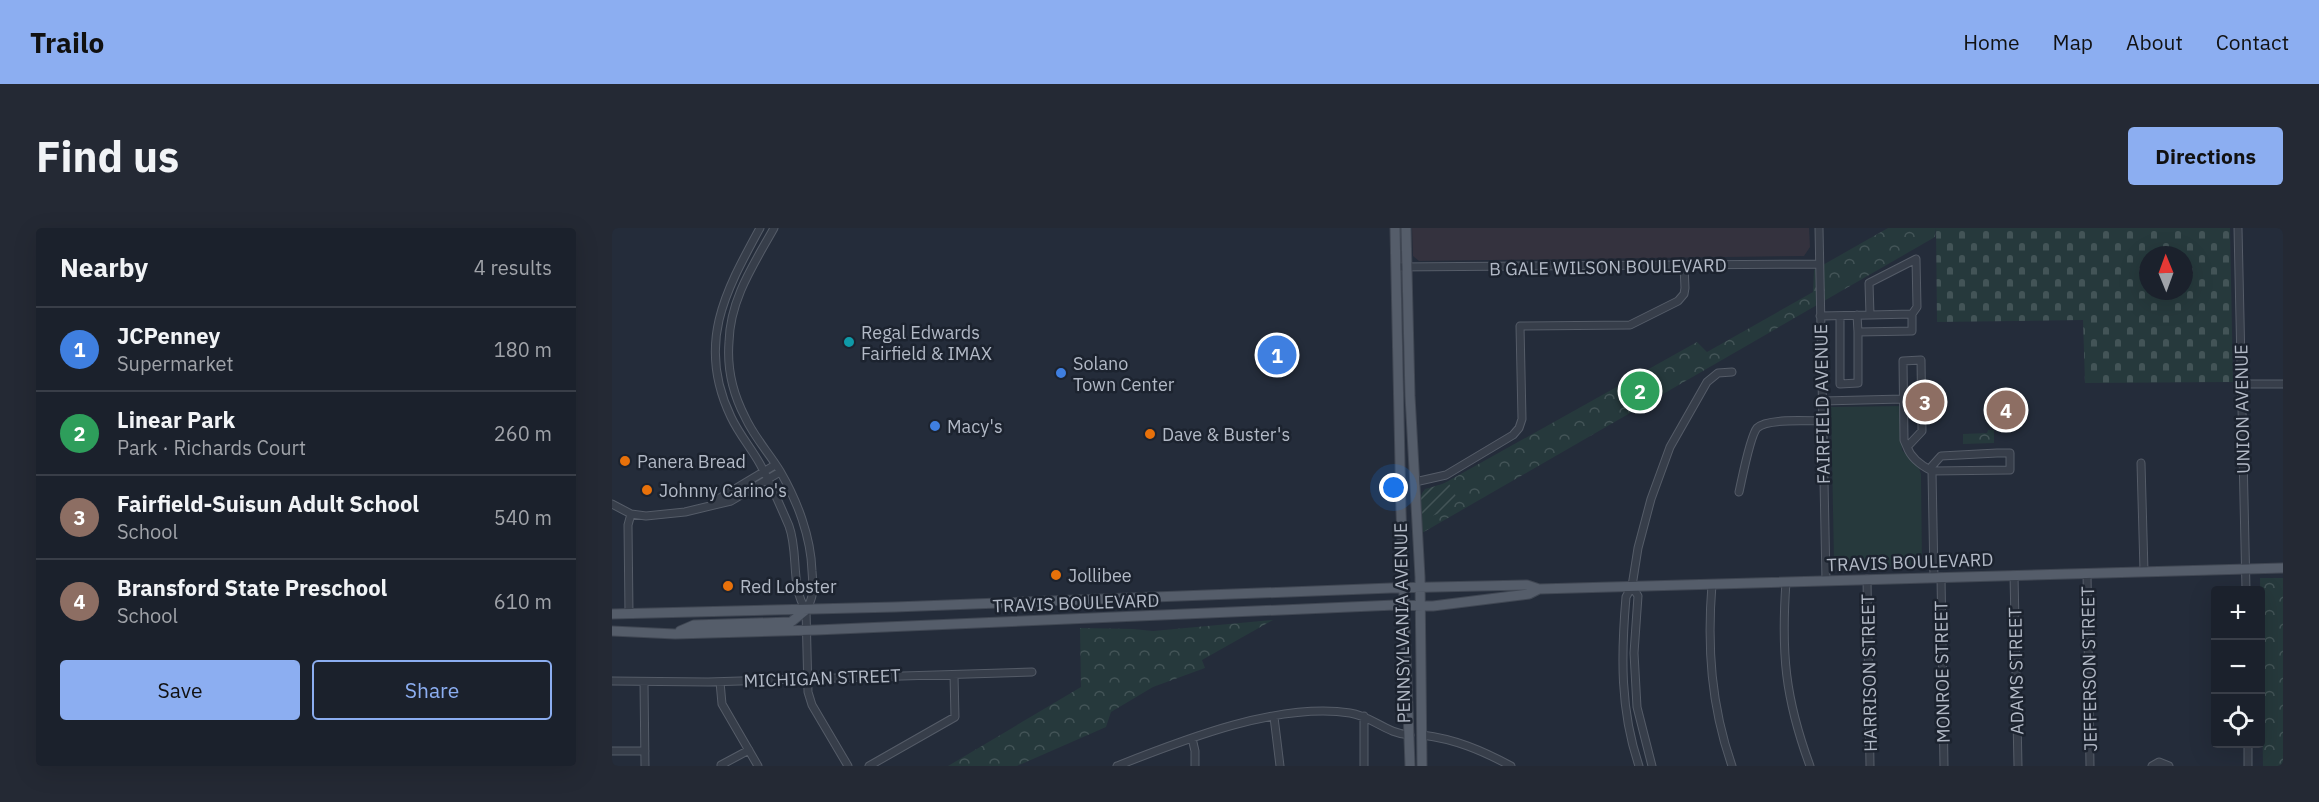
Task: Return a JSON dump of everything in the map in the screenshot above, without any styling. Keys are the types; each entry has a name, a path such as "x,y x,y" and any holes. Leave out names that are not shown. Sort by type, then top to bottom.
{"main road":[{"name":"PENNSYLVANIA AVENUE","path":"1395,228 1410,766"},
{"name":"PENNSYLVANIA AVENUE","path":"1406,228 1414,482 1420,587 1422,766"},
{"name":"TRAVIS BOULEVARD","path":"612,614 806,610 1420,587 1527,585 1539,589 2283,568"},
{"name":"TRAVIS BOULEVARD","path":"612,632 675,634 806,630 1405,605 1433,606 1529,594 1539,589"},
{"path":"675,634 694,625 792,622 806,610"}],"street":[{"path":"760,228 724,300 719,320 716,357 720,384 730,416 768,479 790,531 796,553 799,599 806,610"},
{"path":"774,228 746,280 730,324 729,354 733,387 741,410 792,494 812,553 813,599 806,610 808,692 812,705 848,766"},
{"name":"FAIRFIELD AVENUE","path":"1819,228 1826,580"},
{"name":"UNION AVENUE","path":"2238,228 2246,586"},
{"path":"1857,332 1912,331 1912,314 1917,307 1916,259 1869,283 1869,315"},
{"name":"B GALE WILSON BOULEVARD","path":"1396,267 1819,264"},
{"path":"1414,482 1446,475 1513,435 1519,428 1522,419 1520,326 1630,326 1678,301 1684,294 1684,266"},
{"path":"1820,316 1912,314"},
{"path":"1840,316 1840,384 1858,383 1857,315"},
{"path":"1907,447 1922,431 1921,360 1903,361 1904,440 1907,447 1911,455 1932,471 2010,470 2010,453 1941,456 1932,466 1932,471"},
{"path":"1639,766 1630,736 1622,678 1621,652 1626,597 1632,586 1638,548 1648,509 1670,447 1707,382 1718,373 1732,372"},
{"path":"2242,384 2283,384"},
{"path":"1822,401 1903,399"},
{"path":"1739,492 1757,428 1778,422 1822,421"},
{"path":"2141,463 2144,571"},
{"path":"710,505 776,465"},
{"name":"MONROE STREET","path":"1932,471 1944,766"},
{"path":"612,504 631,514 667,515 731,501 780,472"},
{"path":"629,614 628,525 631,514"},
{"name":"JEFFERSON STREET","path":"2087,573 2090,766"},
{"name":"ADAMS STREET","path":"2014,575 2018,766"},
{"name":"HARRISON STREET","path":"1867,579 1870,766"},
{"path":"1786,582 1783,622 1786,676 1797,731 1810,766"},
{"path":"1712,584 1709,623 1713,690 1717,716 1732,766"},
{"path":"1632,586 1638,596 1634,653 1637,707 1652,766"},
{"name":"MICHIGAN STREET","path":"612,681 720,682 1032,672"},
{"path":"869,766 955,717 954,675"},
{"path":"644,682 645,766"},
{"path":"720,682 722,704 758,766"},
{"path":"1117,766 1192,738 1274,717 1329,712 1350,713 1364,716 1396,734 1410,735"},
{"path":"1364,716 1364,766"},
{"path":"1274,717 1280,766"},
{"path":"1422,735 1453,740 1477,748 1511,766"},
{"path":"1192,738 1196,766"},
{"path":"2248,748 2248,766"},
{"path":"721,765 749,750"},
{"path":"612,751 645,751"},
{"path":"2152,766 2159,762 2169,766"}],"shaded area":[{"path":"1412,228 1809,228 1810,247 1804,256 1419,261 1413,256"}],"green space":[{"path":"1888,228 1936,228 1935,237 1422,533 1421,496 1425,489 1441,485 1697,342 1707,352 1813,292 1814,270"},
{"path":"1936,228 2230,228 2233,382 2085,383 2083,320 1937,322"},
{"path":"1901,406 1902,450 1919,468 1921,474 1922,562 1918,563 1918,566 1876,567 1834,563 1831,407"},
{"path":"1988,430 1994,430 1994,443 1963,444 1963,434 1987,433"},
{"path":"1448,482 1457,498 1446,511 1423,519 1421,501 1423,492"},
{"path":"2260,578 2283,578 2283,766 2263,766 2265,586 2260,586"},
{"path":"1273,620 1202,660 1205,668 1153,687 1111,712 1106,727 1017,766 948,766 1081,687 1080,628 1153,631"}],"place":[{"name":"Regal Edwards Fairfield & IMAX","path":"849,342"},
{"name":"JCPenney","path":"1277,355"},
{"name":"Solano Town Center","path":"1061,373"},
{"name":"Linear Park","path":"1640,391"},
{"name":"Fairfield-Suisun Adult School","path":"1925,402"},
{"name":"Bransford State Preschool","path":"2006,410"},
{"name":"Macy's","path":"935,426"},
{"name":"Dave & Buster's","path":"1150,434"},
{"name":"Panera Bread","path":"625,461"},
{"name":"Johnny Carino's","path":"647,490"},
{"name":"Jollibee","path":"1056,575"},
{"name":"Red Lobster","path":"728,586"}]}
